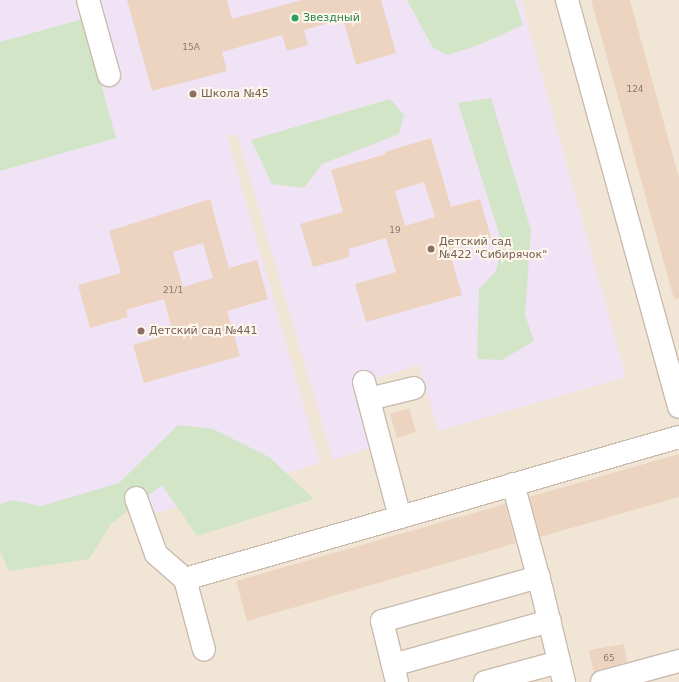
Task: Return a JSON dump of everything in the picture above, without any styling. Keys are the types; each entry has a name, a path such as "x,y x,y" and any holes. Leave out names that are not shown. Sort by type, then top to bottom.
{"street":[{"path":"88,0 109,75"},
{"path":"567,0 679,407"},
{"path":"400,517 366,391 414,388"},
{"path":"185,579 679,437"},
{"path":"485,682 562,672 550,621 513,484"},
{"path":"136,498 156,554 185,579 204,650"},
{"path":"540,584 382,621 395,673 550,621"},
{"path":"602,682 679,661"}],"shaded area":[{"path":"0,0 679,0 679,682 0,682"},
{"path":"0,0 521,0 626,377 438,431 419,365 357,384 373,447 333,460 237,134 227,136 320,463 150,515 143,496 0,523"}],"green space":[{"path":"407,0 515,0 523,25 479,45 448,55 433,48"},
{"path":"83,19 116,138 0,171 0,42"},
{"path":"491,98 531,230 525,315 534,341 502,360 477,359 479,289 496,271 502,243 458,103"},
{"path":"390,99 404,115 399,134 322,164 304,188 272,184 251,140"},
{"path":"178,425 213,429 269,457 314,499 197,536 162,485 111,524 89,559 9,571 0,551 0,504 12,500 41,506 119,483"}],"building":[{"path":"127,0 227,0 232,19 302,0 381,0 396,53 356,65 343,19 304,30 308,45 287,51 282,35 222,52 227,71 152,91"},
{"path":"591,0 630,0 679,178 679,298 674,299"},
{"path":"431,138 451,207 480,199 491,238 449,250 462,295 366,322 355,284 396,272 386,238 348,249 350,257 313,267 300,224 343,212 331,170 386,154 385,152","holes":["424,182 435,217 405,226 395,191"]},
{"path":"210,199 229,268 257,260 268,299 227,311 240,356 144,383 133,345 173,333 164,299 126,310 128,317 90,328 78,285 121,273 109,231","holes":["203,243 213,278 183,287 173,252"]},
{"path":"409,408 416,432 397,438 390,414"},
{"path":"679,454 679,497 540,537 529,497"},
{"path":"505,504 516,543 247,621 236,581"},
{"path":"624,644 627,662 594,673 589,650"}],"place":[{"name":"Звездный","path":"295,18"},
{"name":"Школа №45","path":"193,94"},
{"name":"Детский сад №422 \"Сибирячок\"","path":"431,249"},
{"name":"Детский сад №441","path":"141,331"}]}
